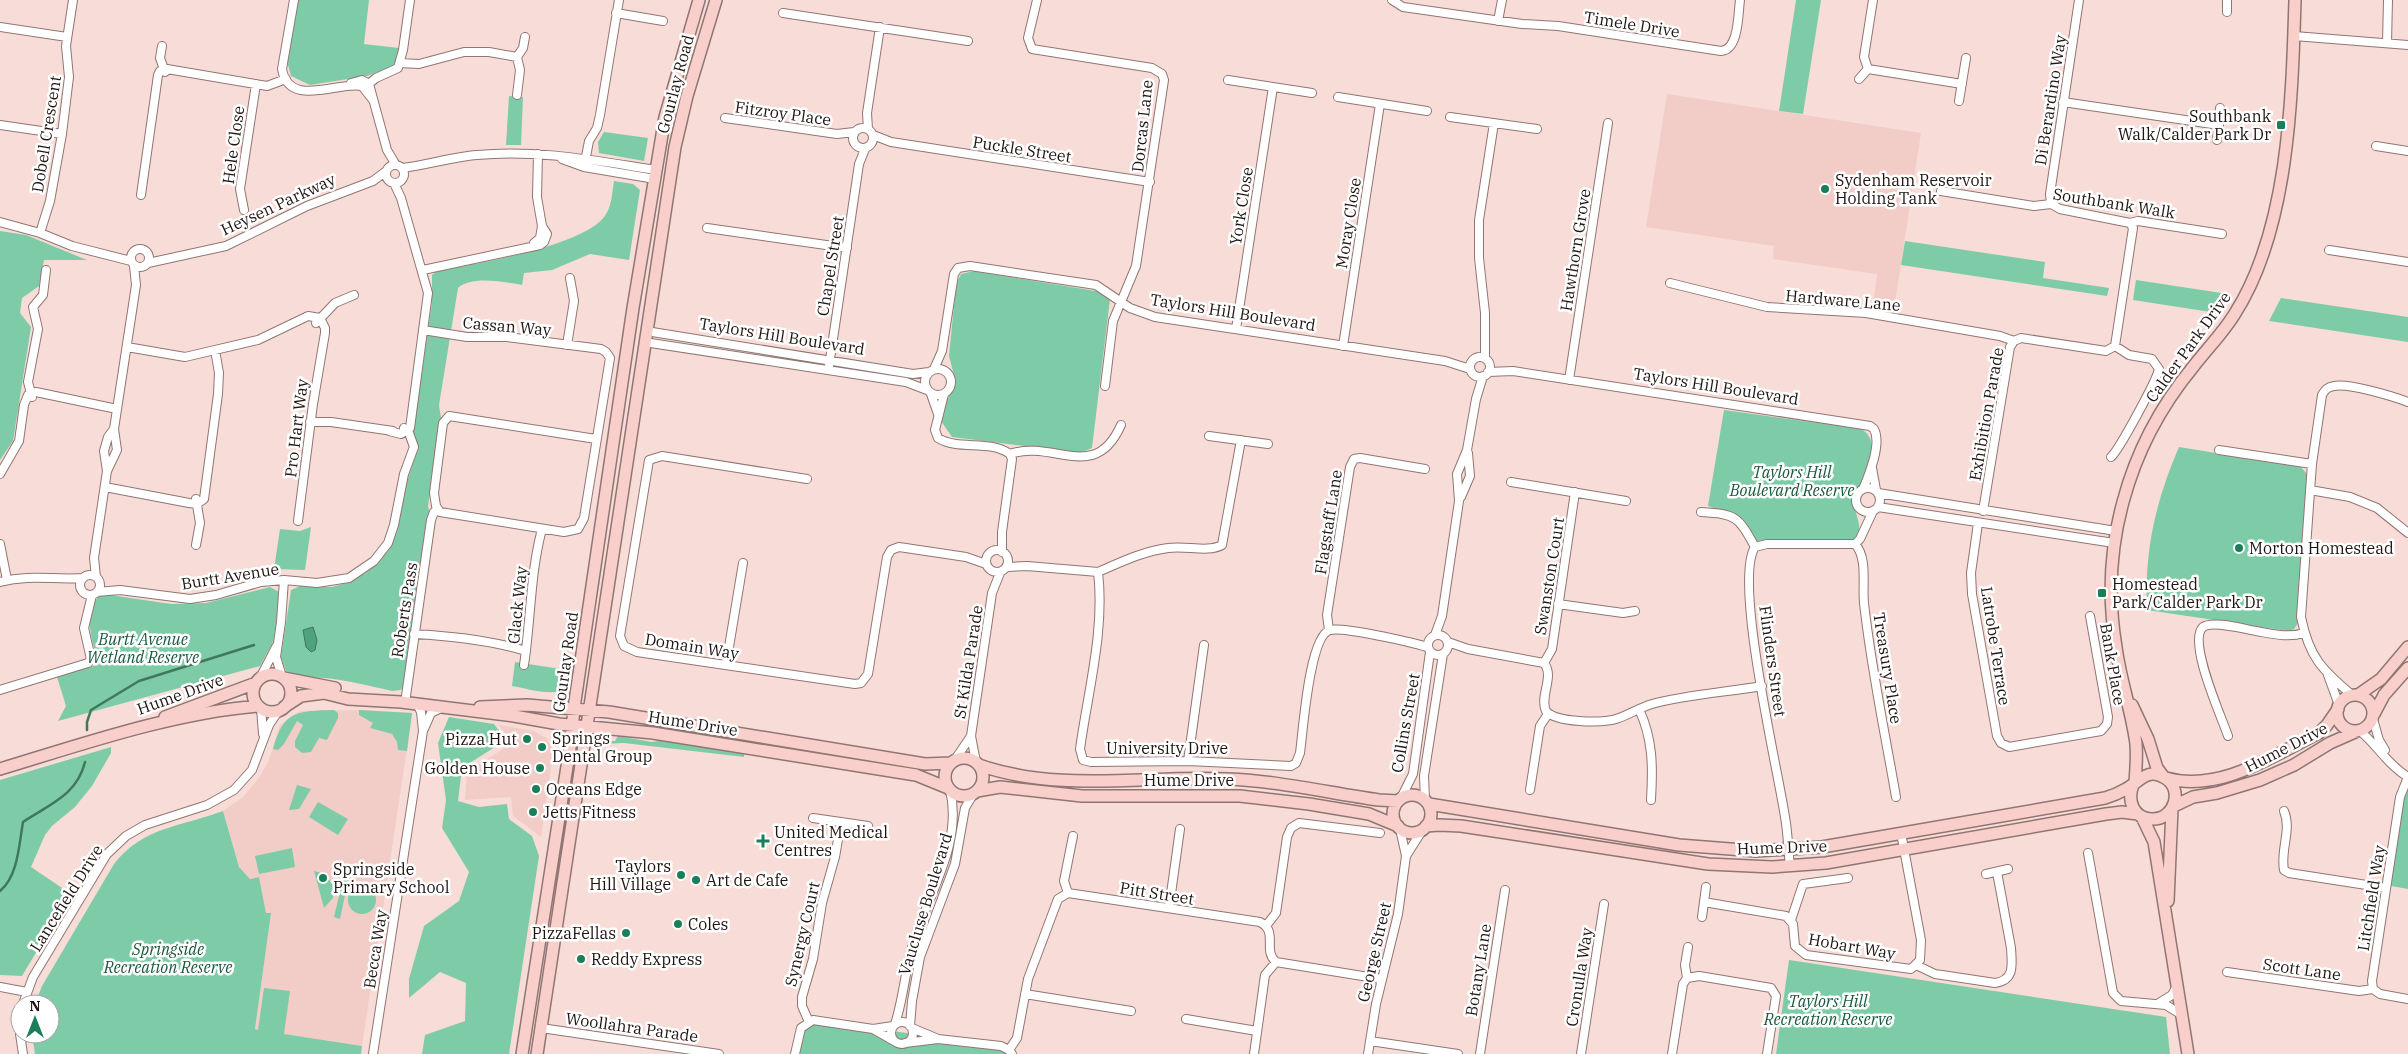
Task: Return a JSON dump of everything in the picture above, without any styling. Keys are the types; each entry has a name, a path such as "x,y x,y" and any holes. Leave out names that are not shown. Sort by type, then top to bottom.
{"street":[{"name":"Dobell Crescent","path":"38,232 46,212 62,134 70,77 66,54 73,0"},
{"path":"289,0 291,10"},
{"path":"294,0 282,69 286,79 297,89 306,91 318,91 356,84 367,86"},
{"path":"367,86 376,78 394,71 400,63 410,0"},
{"path":"584,163 589,141 597,128 600,115 619,0"},
{"name":"Gourlay Road","path":"522,1054 573,724 629,334 655,174 671,90 699,0"},
{"name":"Gourlay Road","path":"537,1054 645,336 672,178 675,147 684,106 716,0"},
{"name":"Dorcas Lane","path":"1037,0 1028,38 1032,49 1152,68 1162,74 1164,80 1136,266 1133,278 1113,320 1105,386"},
{"name":"Timele Drive","path":"1392,0 1403,7 1498,21 1558,26 1726,51 1733,41 1740,0"},
{"path":"1498,21 1502,0"},
{"path":"1868,69 1864,57 1873,0"},
{"name":"Di Berardino Way","path":"2051,204 2049,196 2079,0"},
{"path":"2227,0 2227,12"},
{"name":"Calder Park Drive","path":"2134,783 2136,746 2116,648 2112,614 2111,578 2116,531 2132,473 2142,446 2157,418 2188,374 2234,315 2249,288 2267,243 2276,206 2286,144 2295,0"},
{"path":"2387,43 2388,0"},
{"path":"616,13 663,21"},
{"path":"783,13 968,41"},
{"path":"0,27 67,37"},
{"path":"870,132 867,113 880,27"},
{"path":"517,95 520,70 517,57 523,48 525,37"},
{"path":"2294,38 2387,43 2408,46"},
{"path":"141,196 157,88 164,72 160,58 162,46"},
{"path":"400,63 419,64 464,52 489,52 517,57"},
{"path":"1959,101 1966,58"},
{"path":"1859,79 1868,69"},
{"path":"1868,69 1962,84"},
{"path":"164,72 268,86 286,79"},
{"path":"1228,80 1312,93"},
{"name":"Hele Close","path":"244,210 240,188 256,84"},
{"path":"311,419 389,431 405,431 411,415 428,292 395,174 367,86"},
{"name":"York Close","path":"1236,329 1273,87"},
{"path":"1338,98 1427,111"},
{"path":"2063,102 2218,124"},
{"name":"Moray Close","path":"1343,346 1380,104"},
{"path":"2217,140 2220,108"},
{"path":"856,130 867,113"},
{"path":"1450,117 1537,129"},
{"name":"Fitzroy Place","path":"725,118 837,134 856,130 870,132"},
{"path":"1478,364 1484,334 1485,313 1479,258 1479,220 1494,123"},
{"name":"Hawthorn Grove","path":"1569,380 1608,124"},
{"path":"0,125 62,134"},
{"name":"Chapel Street","path":"856,130 854,144 859,164"},
{"name":"Puckle Street","path":"870,132 891,142 1150,182"},
{"name":"Chapel Street","path":"828,372 859,164 868,147 870,132"},
{"name":"Fitzroy Place","path":"837,134 854,144 868,147"},
{"name":"Puckle Street","path":"868,147 891,142"},
{"path":"2376,146 2408,151"},
{"path":"395,174 419,166 476,155 538,154 672,178"},
{"path":"422,270 524,248 540,238 542,226 537,197 538,154"},
{"name":"Heysen Parkway","path":"146,265 166,258 182,257 226,246 307,206 395,174"},
{"name":"Southbank Walk","path":"1941,191 2034,206 2051,204 2060,209 2130,223 2138,221 2222,234"},
{"path":"0,222 38,232 72,246 110,255 132,263 146,265"},
{"path":"2111,457 2118,450 2134,416 2157,379 2159,369 2152,359 2129,355 2115,346 2133,228 2130,223"},
{"path":"706,228 847,248"},
{"name":"Heysen Parkway","path":"133,252 141,249 148,254 166,258"},
{"path":"2329,250 2408,262"},
{"path":"110,255 133,252 132,263 136,286"},
{"path":"107,471 104,451 114,429 136,286 146,265 148,254"},
{"name":"Taylors Hill Boulevard","path":"645,336 829,360 914,374 932,370 942,351 954,274 958,268 970,266 1096,285 1130,308 1148,316 1446,362 1478,364 1569,380 1870,426 1877,434 1872,468 1863,489"},
{"path":"0,474 19,441 24,413 32,395 30,377 38,328 33,308 43,295 46,270"},
{"path":"567,345 574,300 570,278"},
{"name":"Hardware Lane","path":"1670,283 1759,306 1866,313 2000,336 2014,342"},
{"path":"127,349 185,357 258,340 308,316 318,321 335,303 354,295"},
{"name":"Pro Hart Way","path":"298,521 323,338 318,321"},
{"name":"Cassan Way","path":"423,330 467,337 507,337 588,349 602,355 606,372 584,518 578,529 564,532 436,512"},
{"path":"629,334 645,336"},
{"name":"Taylors Hill Boulevard","path":"645,336 828,372 906,382 929,392"},
{"name":"Exhibition Parade","path":"1983,511 2010,350 2014,342 2021,338 2106,351 2115,346"},
{"path":"196,545 200,523 197,502 204,485 218,394 219,373 215,350"},
{"name":"Taylors Hill Boulevard","path":"942,351 946,372"},
{"name":"Taylors Hill Boulevard","path":"1478,364 1486,374 1513,371"},
{"name":"Collins Street","path":"1476,398 1486,374 1478,364"},
{"name":"Collins Street","path":"1427,802 1424,776 1445,646 1442,616 1459,501 1457,474 1467,450 1476,398 1478,364"},
{"path":"938,414 925,379 932,370 946,372 951,384 944,394 935,430 938,438 947,444 999,449 1010,454 1025,449 1091,456 1105,450 1114,441 1121,425"},
{"path":"2408,402 2386,393 2335,385 2326,388 2322,395 2312,464 2301,617 2304,633 2311,651 2328,675 2338,707 2341,725 2358,731 2375,744 2396,768 2408,777"},
{"path":"929,392 944,394"},
{"path":"32,395 118,407"},
{"path":"436,512 434,493 442,437 450,423 471,420 596,439"},
{"path":"0,690 88,663 91,659 84,628 87,610 97,579 94,558 107,471 117,450 114,429"},
{"name":"Burtt Avenue","path":"60,579 82,590 94,593 120,590 190,599 216,595 261,582 286,580 317,583 349,578 374,561 388,543 394,525 399,490 411,454 405,431"},
{"path":"1209,436 1268,444"},
{"path":"992,569 1027,566 1098,572 1129,558 1169,547 1209,548 1222,544 1241,440"},
{"name":"Collins Street","path":"1459,501 1470,476 1467,450"},
{"path":"2219,450 2312,464"},
{"path":"1007,567 1002,553 1002,532 1012,464 1010,454"},
{"name":"Domain Way","path":"807,479 662,456 652,458 647,463 621,642 629,650 638,652 855,684 861,683 868,674 889,552 899,547 966,557 988,555"},
{"name":"Flagstaff Lane","path":"1329,630 1327,615 1350,467 1354,459 1360,458 1425,469"},
{"name":"Taylors Hill Boulevard","path":"1872,468 1877,492"},
{"path":"1511,482 1626,501"},
{"path":"1863,530 1862,510 1857,505 1856,498 1863,489 1870,488 1877,492 1983,511 2116,531"},
{"path":"104,489 197,502"},
{"path":"2310,490 2350,497 2377,508 2408,533"},
{"name":"Swanston Court","path":"1544,663 1552,649 1576,492"},
{"path":"1701,512 1731,516 1741,522 1755,547 1767,544 1855,544 1860,540 1863,530 1881,500 1877,492"},
{"path":"1862,510 1875,509 2114,543"},
{"name":"Roberts Pass","path":"406,696 430,529 436,512"},
{"name":"Latrobe Terrace","path":"1978,523 1971,573 1972,594 1997,736 2001,743"},
{"name":"Glack Way","path":"524,664 531,611 529,599 539,529"},
{"path":"0,544 5,562 7,581 32,576 60,579"},
{"name":"Treasury Place","path":"1855,544 1862,558 1862,590 1866,622 1896,797"},
{"name":"Flinders Street","path":"1755,547 1750,559 1750,604 1753,635 1785,818 1790,866"},
{"path":"988,555 1002,553 1027,566"},
{"name":"St Kilda Parade","path":"978,764 971,736 992,592 992,569 988,555"},
{"name":"Domain Way","path":"966,557 992,569"},
{"path":"87,610 82,590 84,577 94,558"},
{"path":"726,665 743,563"},
{"name":"University Drive","path":"1098,572 1101,598 1080,749 1082,760 1091,762 1188,761 1291,766 1296,763 1300,753 1313,658 1322,636 1329,630"},
{"name":"Burtt Avenue","path":"60,579 84,577 97,579 120,590"},
{"path":"277,645 258,681 253,695 260,707 270,711 282,709 291,692 277,663 277,645 286,580"},
{"path":"1558,604 1623,613 1635,611"},
{"name":"Collins Street","path":"1400,799 1413,774 1430,643 1442,616"},
{"name":"Bank Place","path":"2001,743 2009,747 2101,731 2107,724 2108,717 2090,616"},
{"path":"2228,736 2199,651 2199,634 2203,627 2211,624 2224,625 2291,637 2304,633"},
{"path":"1329,630 1430,643 1544,663 1548,675 1544,707 1548,714 1574,720 1596,722 1615,719 1651,704 1762,686"},
{"path":"415,631 526,648"},
{"path":"1430,643 1436,655 1445,646"},
{"path":"1188,761 1204,645"},
{"path":"2338,707 2346,697 2355,695 2382,679 2408,647"},
{"path":"2358,731 2370,724 2384,695 2408,668"},
{"path":"258,681 271,674 283,677"},
{"path":"2328,675 2355,695 2371,703 2379,740 2396,768"},
{"name":"Hume Drive","path":"283,677 349,691 406,696 478,707 527,705 590,709 877,754 925,764 952,762"},
{"name":"Calder Park Drive","path":"2123,680 2148,739 2157,768 2165,777"},
{"name":"Hume Drive","path":"116,734 258,681"},
{"name":"Hume Drive","path":"282,709 301,696 319,693 348,699 416,704 653,733 916,775 949,789"},
{"name":"Becca Way","path":"373,1054 423,731 421,712 416,704"},
{"name":"Hume Drive","path":"0,769 116,734 200,714 260,707"},
{"name":"Lancefield Drive","path":"260,707 263,739"},
{"name":"Becca Way","path":"423,731 431,713 441,707"},
{"name":"Hume Drive","path":"2165,777 2190,782 2215,780 2230,776 2319,733 2338,707"},
{"name":"Lancefield Drive","path":"27,992 43,960 108,854 116,845 145,825 207,805 226,796 252,770 263,739 282,709"},
{"path":"1639,709 1648,728 1654,765 1651,800"},
{"path":"1530,790 1540,726 1548,714"},
{"name":"Hume Drive","path":"2173,808 2193,796 2217,793 2260,780 2294,765 2330,743 2358,731"},
{"name":"St Kilda Parade","path":"952,762 971,736"},
{"path":"967,758 978,764 983,777 976,792 961,795 949,789 945,778 952,762 967,758"},
{"name":"Hume Drive","path":"978,764 1001,771 1055,779 1195,778 1262,781 1370,799 1400,799"},
{"path":"2167,930 2168,879 2173,808 2176,794 2165,777 2145,775 2134,783 2130,798 2131,804 2154,842 2167,930 2188,1054"},
{"name":"Litchfield Way","path":"2373,989 2372,981 2400,796 2408,777"},
{"name":"Hume Drive","path":"1427,802 1696,847 1747,851 1788,850 2105,798 2134,783"},
{"name":"Hume Drive","path":"976,792 1000,787 1082,796 1240,796 1309,804 1369,814 1399,828"},
{"name":"Vaucluse Boulevard","path":"894,1025 901,1008 913,942 946,854 954,810 949,789"},
{"name":"Vaucluse Boulevard","path":"911,1027 912,1000 920,957 955,864 965,808 976,792"},
{"path":"1414,795 1427,802 1431,817 1424,828 1410,832 1399,828 1393,818 1393,811 1400,799 1414,795"},
{"path":"2140,816 2148,819 2162,818 2173,808"},
{"path":"2284,811 2287,824 2282,863 2284,870 2289,874 2386,888"},
{"name":"Hume Drive","path":"1424,828 1439,824 1461,826 1725,866 1790,866 1826,863 2106,814 2122,812 2140,816"},
{"path":"813,818 868,826"},
{"name":"Synergy Court","path":"809,1022 802,1006 802,997 813,959 822,902 836,857 841,822"},
{"path":"1380,834 1299,823 1291,828 1287,837 1276,913 1266,926 1271,933 1269,950 1276,962 1381,979"},
{"name":"George Street","path":"1368,1054 1381,979 1398,914 1406,856 1399,828"},
{"name":"George Street","path":"1406,856 1424,828"},
{"path":"1169,908 1180,829"},
{"name":"Hobart Way","path":"1704,902 1778,914 1791,920 1794,924 1795,946 1802,953 1911,969 1916,966 1922,952 1902,832"},
{"path":"873,1028 894,1041 905,1044 938,1039 1001,1046 1011,1052 1017,1038 1028,979 1058,899 1068,893 1064,881 1073,836"},
{"path":"2088,853 2114,993 2121,1001 2157,1004 2172,1008 2183,1017"},
{"path":"1986,874 2008,869"},
{"path":"1916,966 1935,974 1995,983 2004,982 2008,977 2012,961 1997,872"},
{"path":"1791,920 1803,884 1848,878"},
{"path":"1702,917 1706,887"},
{"name":"Botany Lane","path":"1480,1054 1504,890"},
{"name":"Pitt Street","path":"1068,893 1260,922 1266,926"},
{"name":"Cronulla Way","path":"1581,1054 1604,904"},
{"path":"1672,1054 1683,984 1687,978 1685,965 1688,947"},
{"path":"1254,1054 1265,975 1276,962"},
{"name":"Scott Lane","path":"2227,972 2359,991 2373,989"},
{"path":"1687,978 1699,976 1771,988 1776,996 1767,1054"},
{"path":"2157,1004 2172,996 2178,986"},
{"path":"0,987 27,992"},
{"path":"2373,989 2380,994 2408,998"},
{"path":"1025,994 1131,1011"},
{"path":"1186,1019 1257,1031"},
{"path":"795,1054 801,1028 809,1022 818,1020 873,1028 905,1022 911,1027 938,1039"},
{"path":"894,1025 891,1035 894,1041"},
{"path":"905,1044 911,1039 911,1027"},
{"name":"Woollahra Parade","path":"541,1028 719,1054"},
{"path":"1370,1041 1458,1054"}],"shaded area":[{"path":"1667,94 1921,133 1894,309 1873,306 1877,274 1773,259 1774,246 1646,227"},
{"path":"313,627 317,640 315,650 311,652 306,647 303,630"},
{"name":"Springside Primary School","path":"361,710 412,713 362,1046 255,1030 271,913 266,913 259,877 250,879 239,867 223,811 243,797 259,778 269,760 280,725 300,711"},
{"path":"499,725 534,731 546,738 551,746 553,755 541,837 513,816 511,797 465,800 467,772 512,743"}],"green space":[{"path":"296,0 369,0 364,44 399,48 397,65 367,76 310,85 291,76 287,61"},
{"path":"1796,0 1821,0 1803,114 1779,111"},
{"path":"509,96 523,97 521,145 506,145"},
{"path":"604,132 648,138 644,161 599,153 598,142"},
{"path":"614,181 633,184 640,190 629,260 590,254 552,270 524,273 522,285 498,281 479,281 464,284 458,288 439,405 441,418 428,506 430,515 403,688 392,691 342,680 300,676 286,671 281,657 291,590 300,586 332,587 347,583 366,573 383,557 397,532 404,491 418,448 413,432 432,303 432,275 437,271 528,252 577,235 595,225 606,214 611,203"},
{"path":"0,231 26,235 87,260 44,260 39,286 22,298 20,313 31,327 13,441 0,460"},
{"path":"1905,241 2045,262 2043,278 2109,288 2107,296 1901,265"},
{"path":"974,271 1096,291 1110,299 1092,448 1080,453 952,437 941,421 944,404 954,389 955,379 949,356 956,285 961,274"},
{"path":"2136,280 2228,294 2217,313 2133,300"},
{"path":"2281,298 2408,317 2408,342 2269,321"},
{"name":"Taylors Hill Boulevard Reserve","path":"1724,410 1861,429 1867,433 1872,445 1871,459 1864,479 1853,495 1859,523 1858,536 1853,540 1845,542 1756,541 1743,519 1708,506"},
{"path":"2179,447 2301,467 2307,474 2298,623 2294,629 2288,631 2147,610 2148,567 2153,526 2164,487"},
{"path":"311,527 305,570 274,569 280,529 300,531"},
{"name":"Burtt Avenue Wetland Reserve","path":"270,587 279,592 280,598 273,642 260,666 58,721 66,706 57,677 99,664 90,628 90,619 94,602 100,596 110,595 171,604 206,603"},
{"path":"515,662 567,670 564,689 546,692 512,686"},
{"path":"334,710 338,713 338,718 327,740 319,738 311,752 302,753 295,747 295,741 303,725 297,721 284,744 278,750 273,749 282,727 294,715 302,712"},
{"path":"359,710 412,713 407,751 398,750 397,742 392,734 370,728 373,723 359,715"},
{"path":"449,717 494,724 506,740 462,768 458,801 479,807 507,804 509,819 532,836 539,856 509,1054 422,1054 425,1035 465,1021 466,983 440,972 409,998 409,979 424,926 459,901 469,872 442,828 446,800 438,743"},
{"path":"701,733 745,740 744,757 624,743 599,744 602,741 615,741 618,736 652,742"},
{"path":"111,747 111,753 92,786 75,807 52,826 45,835 31,867 71,894 22,976 0,975 0,780"},
{"path":"297,785 311,789 299,809 289,810"},
{"path":"2408,789 2408,889 2391,886 2403,797"},
{"path":"318,802 348,819 338,835 309,817"},
{"name":"Springside Recreation Reserve","path":"223,811 239,867 250,879 259,877 266,913 271,913 255,1029 258,1030 264,988 290,991 284,1034 362,1046 361,1054 35,1054 34,1044 60,1044 60,994 39,994 42,986 114,864 126,851 151,835 164,829"},
{"path":"292,848 295,867 259,874 255,856"},
{"path":"314,871 325,874 334,887 333,898 324,908"},
{"path":"344,875 349,876 340,919 334,917"},
{"path":"362,886 372,890 376,900 372,910 362,914 352,910 348,900 352,890"},
{"name":"Taylors Hill Recreation Reserve","path":"1789,960 2166,1017 2170,1054 1776,1054"},
{"path":"813,1020 1001,1046 1007,1054 792,1054 801,1028"}],"waterway":[{"path":"87,730 87,722 91,710 139,681 254,645"},
{"path":"0,891 6,885 14,869 23,822 69,791 76,783 85,762"}],"place":[{"name":"Southbank Walk/Calder Park Dr","path":"2281,125"},
{"name":"Sydenham Reservoir Holding Tank","path":"1825,189"},
{"name":"Morton Homestead","path":"2239,548"},
{"name":"Homestead Park/Calder Park Dr","path":"2102,593"},
{"name":"Pizza Hut","path":"527,739"},
{"name":"Springs Dental Group","path":"542,747"},
{"name":"Golden House","path":"540,768"},
{"name":"Oceans Edge","path":"536,789"},
{"name":"Jetts Fitness","path":"533,812"},
{"name":"United Medical Centres","path":"763,841"},
{"name":"Taylors Hill Village","path":"681,875"},
{"name":"Springside Primary School","path":"323,878"},
{"name":"Art de Cafe","path":"696,880"},
{"name":"Coles","path":"678,924"},
{"name":"PizzaFellas","path":"626,933"},
{"name":"Reddy Express","path":"581,959"}]}
